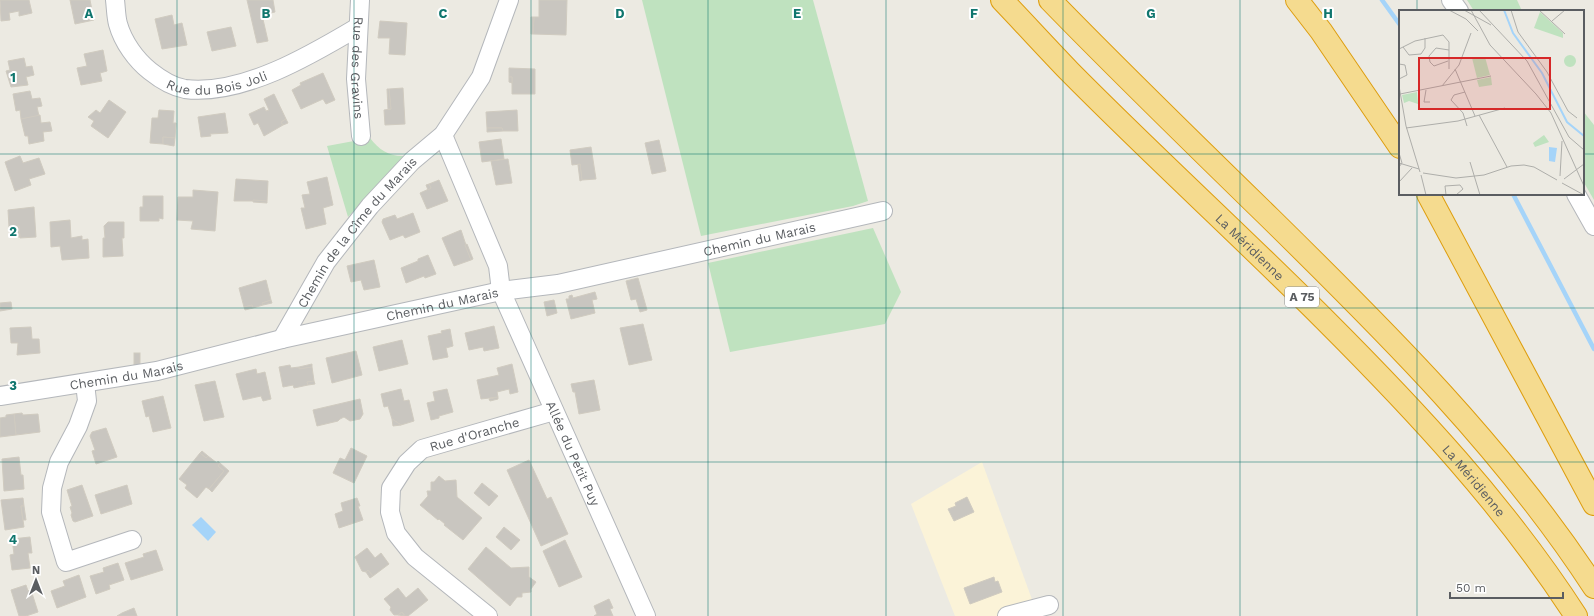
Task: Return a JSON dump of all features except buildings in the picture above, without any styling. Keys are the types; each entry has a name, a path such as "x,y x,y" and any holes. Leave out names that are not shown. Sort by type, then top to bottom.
{"highway":[{"name":"La Méridienne","path":"1002,0 1069,71 1296,292 1433,431 1512,526 1576,616"},
{"name":"A 75","path":"1050,0 1128,80 1320,267 1409,357 1496,454 1568,547 1594,587"},
{"path":"1297,0 1321,31 1399,146"},
{"path":"1429,195 1594,504"}],"street":[{"name":"Rue du Bois Joli","path":"115,0 118,24 126,44 141,65 162,80 184,88 204,89 237,85 302,58 358,27"},
{"name":"Rue des Gravins","path":"360,0 356,79 361,136"},
{"name":"Chemin de la Cîme du Marais","path":"282,339 326,262 370,206 412,161 443,134 481,77 509,0"},
{"path":"1451,0 1458,10"},
{"path":"443,134 498,266 501,291"},
{"path":"1577,195 1594,226"},
{"name":"Chemin du Marais","path":"0,396 157,371 282,339 501,291 558,284 883,211"},
{"name":"Allée du Petit Puy","path":"501,291 646,616"},
{"path":"85,383 87,401 78,426 59,462 52,488 52,512 58,539 66,562 132,540"},
{"name":"Rue d'Oranche","path":"488,616 415,557 396,533 390,512 390,488 407,463 422,449 554,411"},
{"path":"1007,616 1049,605"}],"shaded area":[{"path":"982,462 1038,616 955,616 911,504"}],"green space":[{"path":"642,0 813,0 868,201 853,206 701,236"},
{"path":"1467,0 1517,0 1522,10 1473,10"},
{"path":"1584,112 1594,125 1594,200 1584,183"},
{"path":"370,138 385,152 405,156 348,217 327,146"},
{"path":"873,228 901,292 885,324 730,352 708,263"}],"water":[{"path":"201,517 216,532 208,541 192,525"}],"waterway":[{"path":"1382,0 1399,24"},
{"path":"1514,195 1594,349"}]}
